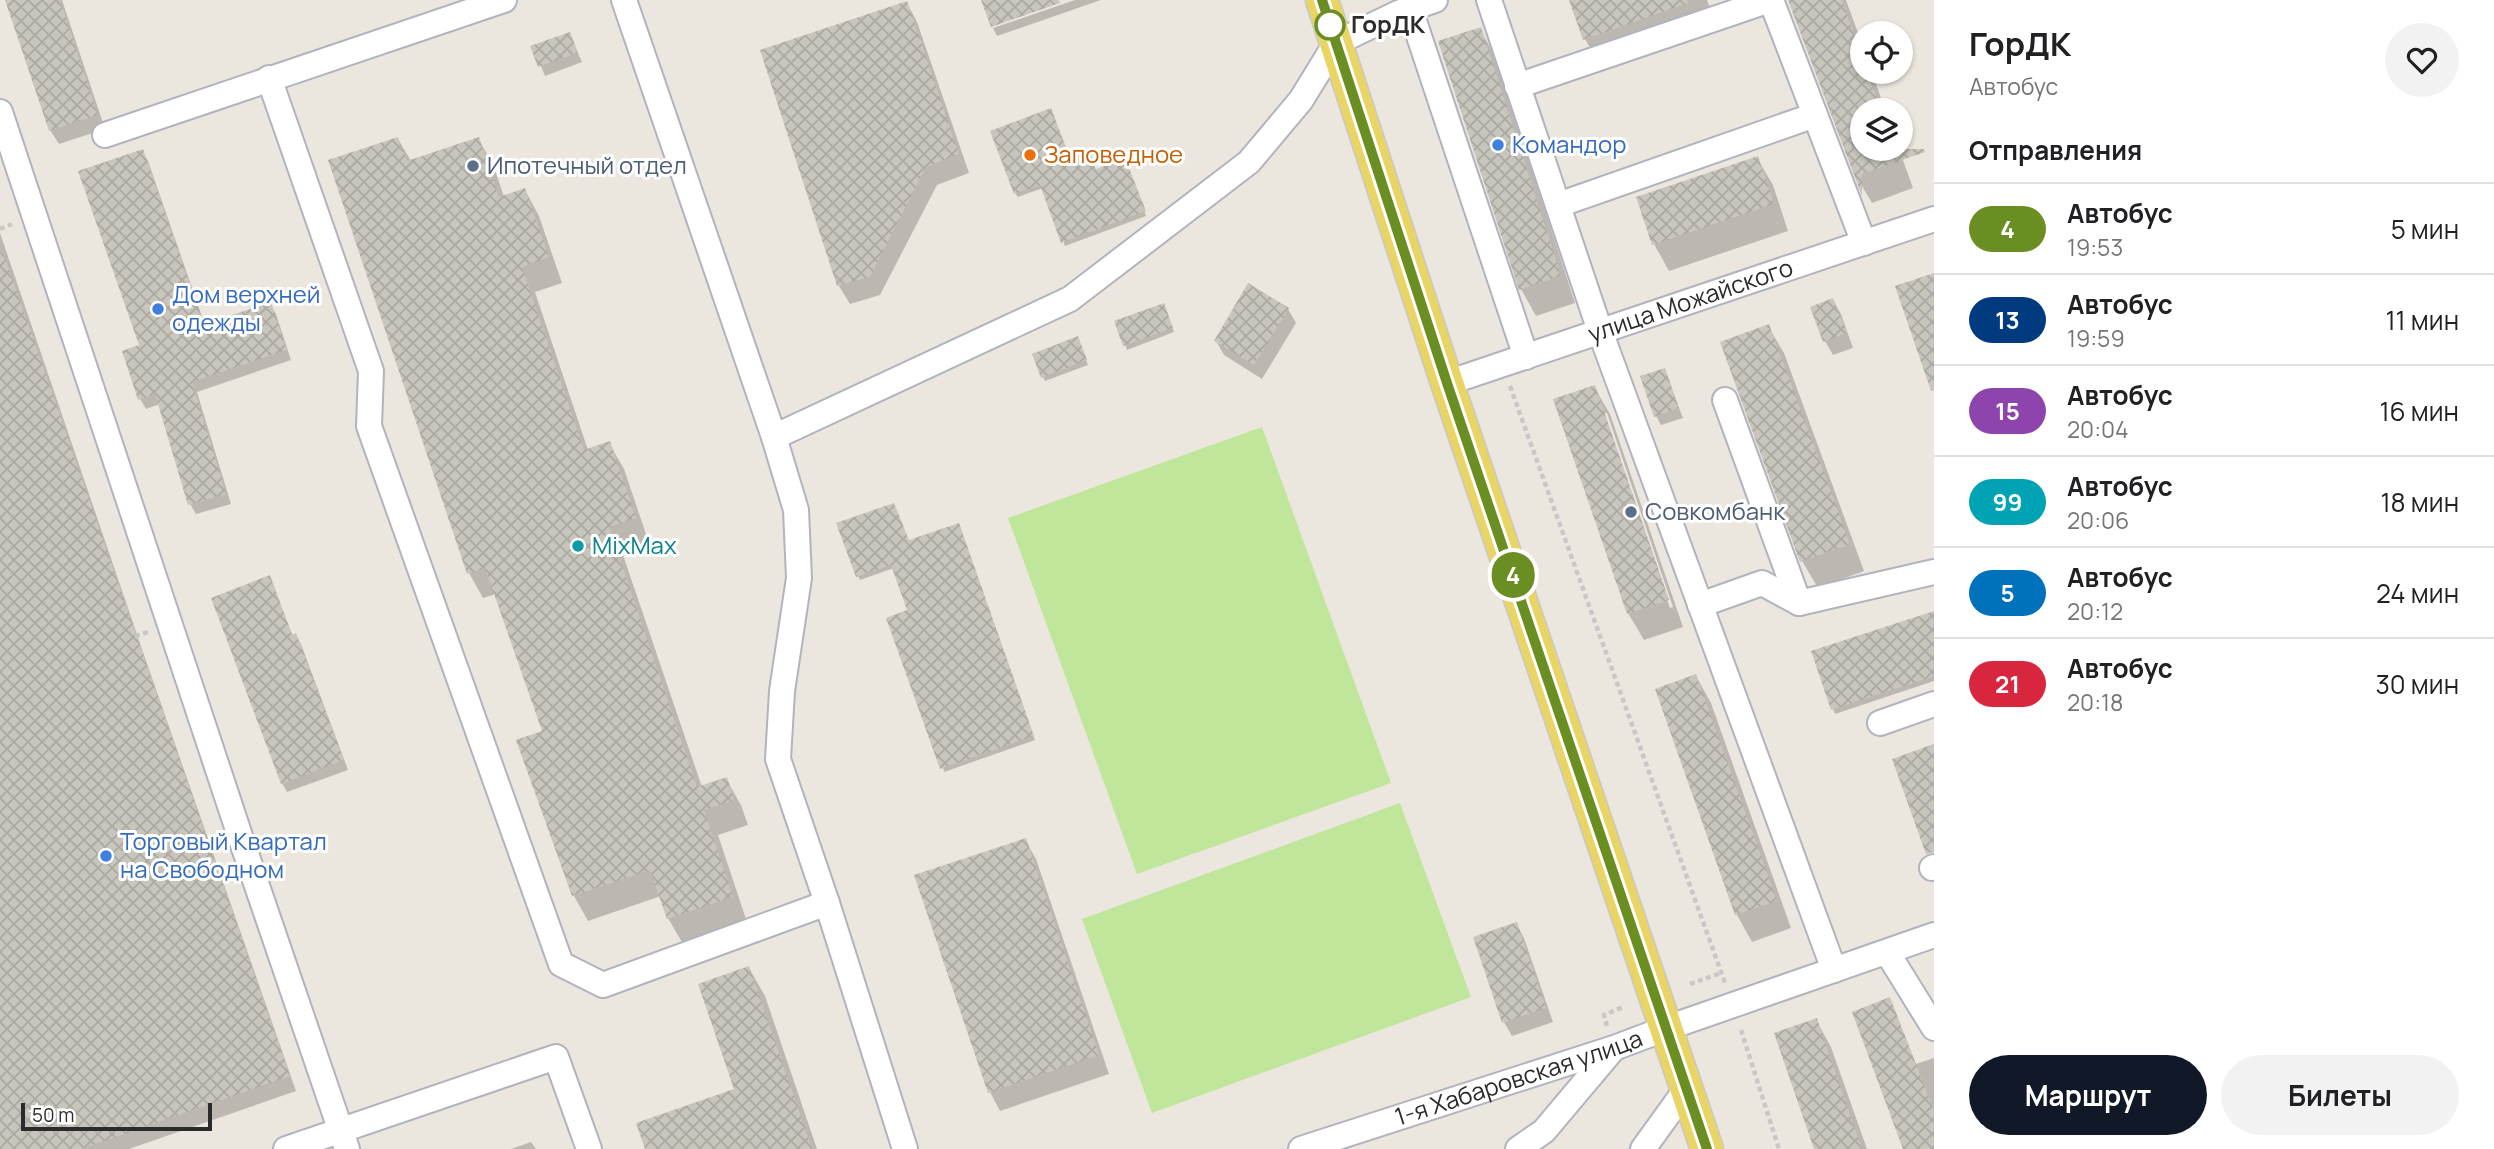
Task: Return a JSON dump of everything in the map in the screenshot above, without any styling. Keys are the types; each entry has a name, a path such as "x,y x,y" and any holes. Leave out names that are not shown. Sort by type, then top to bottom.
{"main road":[{"path":"1322,0 1447,383 1707,1149"}],"street":[{"path":"105,135 504,0"},
{"path":"624,0 774,437 796,510 799,578 782,691 778,759 905,1149"},
{"path":"774,437 1070,299 1249,162 1301,100 1336,43 1435,0"},
{"path":"1489,0 1600,331 1834,970"},
{"path":"1517,86 1771,0 1864,243"},
{"path":"1410,9 1526,357"},
{"path":"270,78 370,371 369,426 561,964 603,985 827,903"},
{"path":"0,112 241,839 344,1139"},
{"path":"1558,205 1815,115"},
{"name":"улица Можайского","path":"1447,383 1934,219"},
{"path":"1725,400 1799,603"},
{"path":"1700,606 1762,583 1799,603 1934,572"},
{"path":"1880,723 1934,704"},
{"name":"1-я Хабаровская улица","path":"1301,1149 1610,1038 1667,1028 1934,935"},
{"path":"1887,951 1934,1028"},
{"path":"1518,1149 1544,1131 1610,1038"},
{"path":"286,1149 344,1139 556,1057 589,1149"},
{"path":"1643,1149 1687,1088"}],"path":[{"path":"1502,365 1725,983"},
{"path":"1689,984 1721,973"},
{"path":"1610,1038 1604,1015 1623,1007"},
{"path":"1741,1030 1779,1149"}],"green space":[{"path":"1262,427 1391,783 1137,874 1008,518"},
{"path":"1400,803 1471,997 1152,1113 1082,919"}],"building":[{"path":"5,0 60,0 98,115 49,131"},
{"path":"981,0 1059,0 1060,3 991,27"},
{"path":"1569,0 1687,0 1688,3 1583,40"},
{"path":"1788,0 1842,0 1850,23 1850,84 1871,84 1877,98 1850,98 1850,161 1899,161 1862,174 1862,196"},
{"path":"907,1 959,154 926,167 870,277 837,286 760,50"},
{"path":"1481,27 1561,276 1519,290 1438,41"},
{"path":"570,32 578,53 538,67 530,46"},
{"path":"1051,108 1070,158 1090,151 1096,169 1125,158 1146,211 1061,243 1040,185 1014,194 990,131"},
{"name":"MixMax","path":"398,137 407,161 479,137 499,197 525,188 549,257 522,267 584,450 610,441 636,518 609,527 697,787 727,777 734,800 704,810 733,897 667,919 650,870 572,896 516,740 542,731 485,568 467,574 328,160"},
{"path":"143,149 204,324 271,302 287,350 192,382 226,494 188,505 155,394 138,400 122,351 139,345 78,171"},
{"path":"1913,149 1924,149 1925,152 1913,156"},
{"path":"1758,156 1774,204 1652,245 1636,197"},
{"name":"Торговый Квартал на Свободном","path":"3,252 290,1076 81,1149 0,1149 0,253"},
{"path":"1934,273 1934,390 1931,391 1895,286"},
{"path":"1248,283 1289,308 1254,365 1214,341"},
{"path":"1833,298 1847,333 1823,342 1810,307"},
{"path":"1164,303 1173,328 1123,346 1114,321"},
{"path":"1769,324 1850,544 1800,562 1720,342"},
{"path":"1078,336 1087,360 1041,378 1032,354"},
{"path":"1665,368 1679,408 1654,417 1640,376"},
{"path":"1595,385 1669,600 1627,614 1553,399"},
{"path":"894,503 909,540 959,523 1034,736 940,769 886,618 907,610 891,565 856,577 836,523"},
{"path":"270,575 292,635 296,633 344,760 281,784 211,598"},
{"path":"1934,611 1934,676 1831,710 1811,651"},
{"path":"1696,674 1777,901 1735,915 1655,689"},
{"path":"1934,744 1934,852 1926,854 1892,759"},
{"path":"1026,838 1099,1055 988,1093 914,875"},
{"path":"1517,922 1546,1008 1502,1023 1473,937"},
{"path":"749,966 812,1149 645,1149 636,1123 734,1089 698,984"},
{"path":"1890,997 1934,1111 1934,1149 1903,1149 1852,1012"},
{"path":"1817,1018 1862,1149 1814,1149 1774,1033"}],"bus line":[{"name":"4","path":"1322,0 1447,383 1707,1149"}],"place":[{"name":"ГорДК","path":"1330,25"},
{"name":"Командор","path":"1498,145"},
{"name":"Заповедное","path":"1030,155"},
{"name":"Ипотечный отдел","path":"473,166"},
{"name":"Дом верхней одежды","path":"158,309"},
{"name":"Совкомбанк","path":"1631,512"},
{"name":"MixMax","path":"578,546"},
{"name":"Торговый Квартал на Свободном","path":"106,856"}]}
